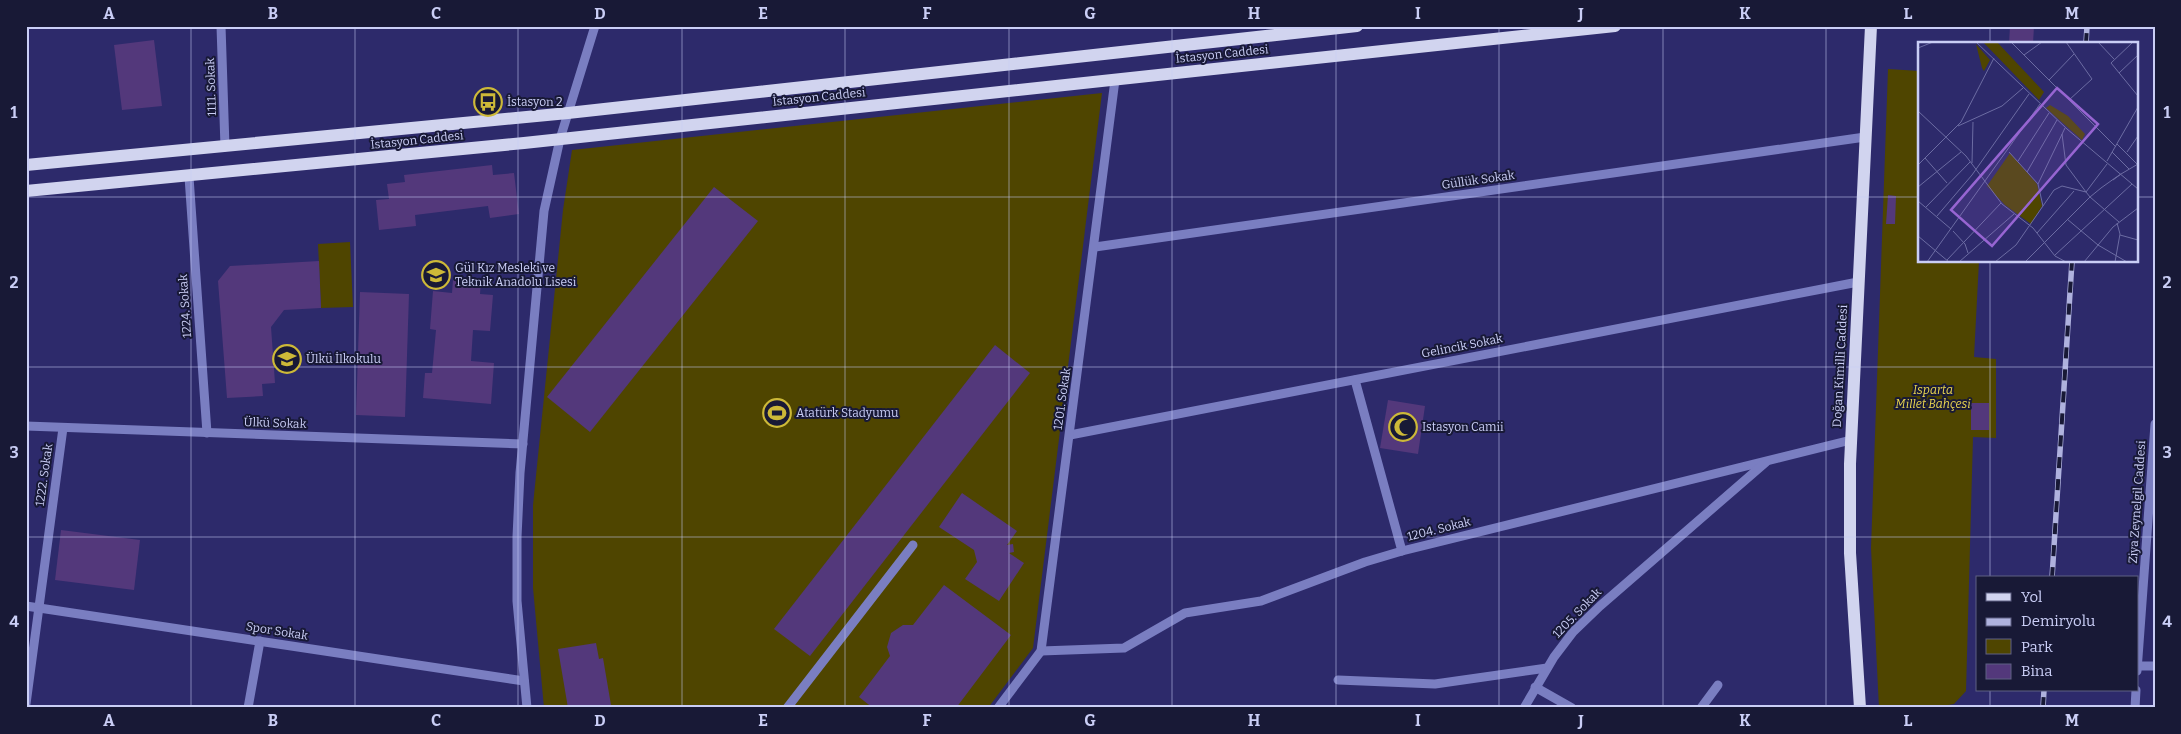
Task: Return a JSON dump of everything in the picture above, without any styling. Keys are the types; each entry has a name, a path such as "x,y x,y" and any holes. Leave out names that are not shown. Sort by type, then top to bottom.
{"main road":[{"name":"İstasyon Caddesi","path":"26,165 568,113 1277,31 1357,26"},
{"name":"İstasyon Caddesi","path":"26,191 189,177 560,139 1615,26"},
{"name":"Doğan Kimilli Caddesi","path":"1860,708 1850,553 1851,440 1871,26"}],"street":[{"name":"1111. Sokak","path":"222,26 225,147"},
{"path":"526,708 517,601 517,546 523,444 544,211 560,139 595,26"},
{"name":"1201. Sokak","path":"998,708 1041,651 1095,247 1115,80"},
{"name":"Güllük Sokak","path":"1095,247 1865,138"},
{"name":"1224. Sokak","path":"189,177 207,433"},
{"name":"Gelincik Sokak","path":"1070,436 1858,282"},
{"path":"1355,380 1402,551"},
{"name":"Ziya Zeynelgil Caddesi","path":"2138,666 2155,424"},
{"name":"Ülkü Sokak","path":"26,426 523,444"},
{"name":"1222. Sokak","path":"26,704 63,428"},
{"name":"1204. Sokak","path":"1041,651 1124,648 1185,613 1261,601 1365,562 1402,551 1851,440"},
{"name":"1205. Sokak","path":"1524,708 1547,668 1574,632 1600,606 1767,461"},
{"path":"787,708 913,545"},
{"name":"Spor Sokak","path":"26,606 524,681"},
{"path":"248,708 260,641"},
{"path":"2138,666 2155,666"},
{"path":"1338,680 1436,684 1547,668"},
{"path":"1701,708 1718,685"},
{"path":"1535,687 1572,708"},
{"path":"2135,708 2136,692"}],"green space":[{"name":"Isparta Millet Bahçesi","path":"1888,69 1918,71 1918,262 1979,262 1974,357 1996,359 1996,438 1973,437 1966,691 1954,704 1930,708 1879,708 1871,548"},
{"path":"1102,93 1033,648 988,708 544,708 533,588 533,505 563,210 572,150"},
{"path":"350,242 353,307 321,308 318,244"}],"building":[{"path":"2010,26 2034,26 2033,42 2009,42"},
{"path":"154,40 162,106 122,110 114,45"},
{"path":"492,165 493,175 514,173 519,214 490,218 488,206 415,215 416,226 379,230 376,200 389,199 387,184 405,182 404,175"},
{"path":"714,187 758,221 590,432 547,397"},
{"path":"1888,195 1896,196 1895,224 1886,224"},
{"name":"Ülkü İlkokulu","path":"319,261 321,308 284,310 271,327 275,383 262,384 263,396 227,398 218,281 230,266"},
{"path":"453,280 481,282 480,294 493,295 490,331 473,330 471,361 494,363 491,404 423,398 425,373 432,373 436,330 430,329 433,291 452,293"},
{"path":"360,292 409,294 405,417 356,415"},
{"path":"995,345 1030,373 810,656 774,629"},
{"name":"Istasyon Camii","path":"1388,400 1425,406 1418,454 1380,448"},
{"path":"1971,403 1989,403 1989,430 1971,430"},
{"path":"962,493 1017,531 1007,545 1013,544 1014,552 1009,553 1024,563 999,601 965,579 977,562 974,550 939,527"},
{"path":"61,530 140,540 134,590 55,580"},
{"path":"944,585 1011,635 956,708 873,708 859,697 890,656 887,647 891,633 903,625 913,625"},
{"path":"596,643 599,659 603,658 611,705 603,708 568,708 558,649"}],"railway":[{"path":"2086,42 2087,26"},
{"path":"2052,576 2072,262"},
{"path":"2043,708 2044,692"}],"place":[{"name":"İstasyon 2","path":"488,102"},
{"name":"Gül Kız Mesleki ve Teknik Anadolu Lisesi","path":"436,275"},
{"name":"Ülkü İlkokulu","path":"287,359"},
{"name":"Atatürk Stadyumu","path":"777,413"},
{"name":"Istasyon Camii","path":"1403,427"}]}
